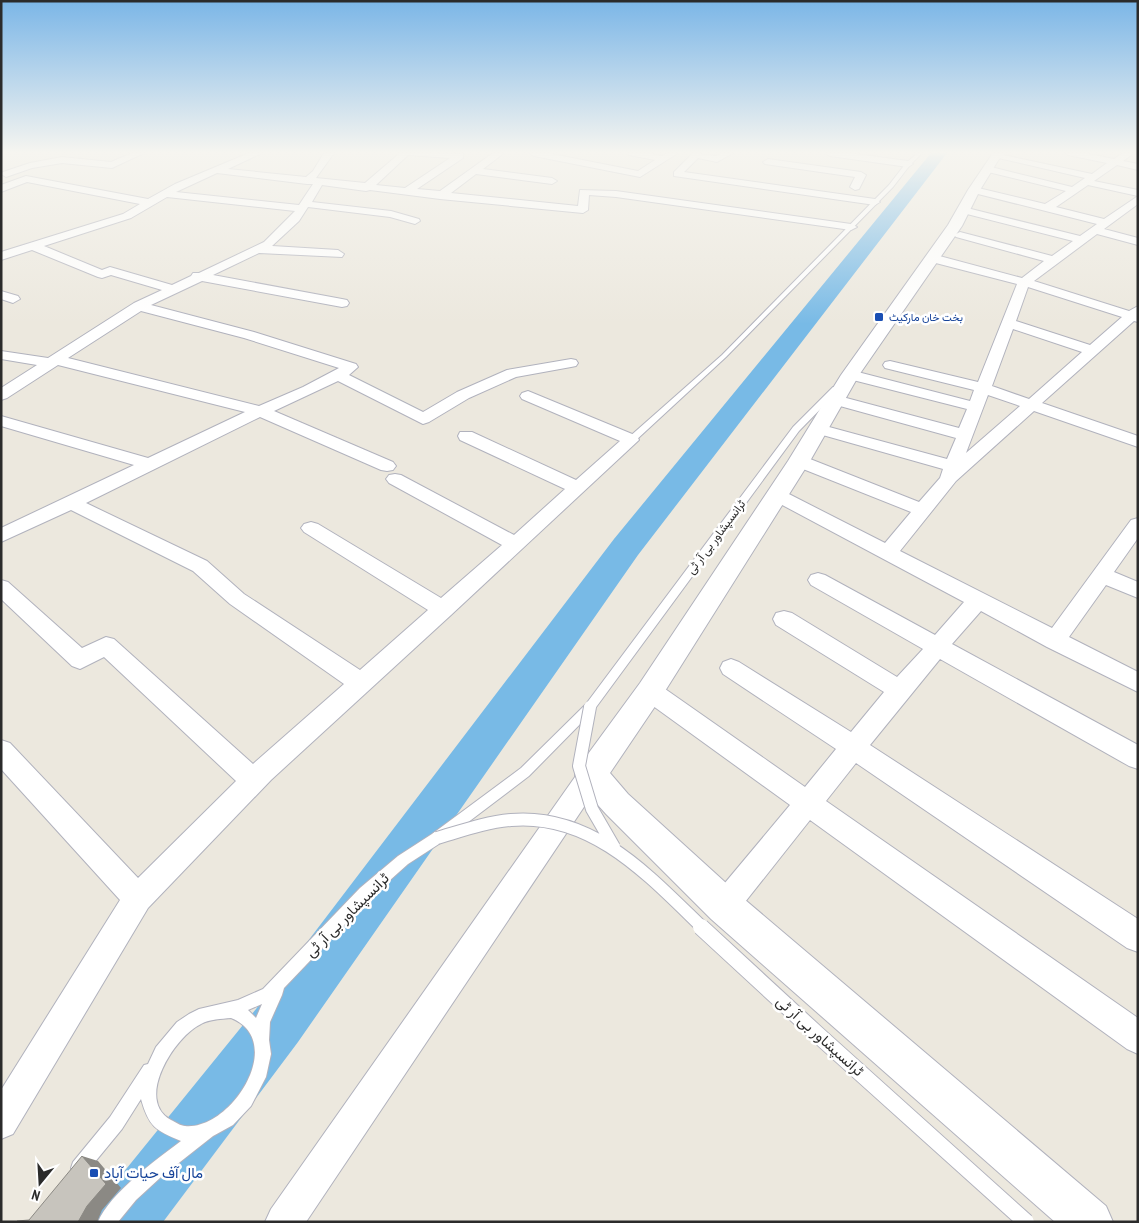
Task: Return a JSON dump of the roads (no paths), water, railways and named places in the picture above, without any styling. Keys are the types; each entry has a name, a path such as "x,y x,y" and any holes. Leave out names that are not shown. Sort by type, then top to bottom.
{"street":[{"path":"1,256 127,216 137,210"},
{"path":"1,395 138,306 197,276 268,244 295,219 301,210"},
{"path":"342,210 391,214 415,221"},
{"path":"788,210 851,227"},
{"path":"963,210 1080,239"},
{"path":"284,1222 650,691 777,496 850,375 955,226 963,210"},
{"path":"1053,210 1138,242"},
{"path":"951,472 1024,282 1122,210"},
{"path":"960,235 1053,260"},
{"path":"33,246 102,274 110,271 172,289"},
{"path":"258,249 338,254"},
{"path":"932,258 1024,282 1136,315"},
{"path":"197,276 342,303"},
{"path":"1,536 73,504 148,464 339,376 351,367 249,335 138,306"},
{"path":"887,554 951,472 1136,315"},
{"path":"1008,323 1092,351"},
{"path":"1,355 54,362 260,411 391,472 516,544"},
{"path":"339,376 423,419 463,395 512,374 571,363"},
{"path":"890,365 983,388 1138,442"},
{"path":"850,375 976,407"},
{"path":"1,1122 138,898 254,780 632,440 528,396"},
{"path":"835,400 965,435"},
{"path":"1,421 148,464"},
{"path":"818,429 951,472"},
{"path":"466,436 578,488"},
{"path":"799,460 923,510"},
{"path":"777,496 1138,684"},
{"path":"73,504 200,566 237,599 362,683"},
{"path":"1056,641 1138,524"},
{"path":"311,528 444,610"},
{"path":"1102,575 1138,591"},
{"path":"818,580 1138,758"},
{"path":"1,587 80,660 106,645 254,780"},
{"path":"724,906 900,690 977,600"},
{"path":"784,619 900,690"},
{"path":"731,668 1138,937"},
{"path":"650,691 1138,1038"},
{"path":"1,751 138,898"},
{"path":"591,775 617,804 724,906 1090,1222"}],"lane":[{"path":"632,440 724,356 867,210"},
{"name":"ٹرانسپشاور بی آر ٹی","path":"285,979 364,893 403,860 437,838 524,772 590,707 796,429 850,375"},
{"name":"ٹرانسپشاور بی آر ٹی","path":"590,707 579,766 592,809 615,849"},
{"name":"ٹرانسپشاور بی آر ٹی","path":"437,838 474,826 516,819 552,821 589,834 615,849 641,870 749,972 1026,1222"},
{"path":"212,1129 193,1134 176,1132 162,1124 152,1109 149,1090 162,1049 177,1031 194,1019 255,1001 268,994 285,979"},
{"path":"107,1222 130,1194 155,1171 230,1117 246,1100 257,1082 262,1062 262,1021 272,998 285,979"},
{"path":"220,1011 230,1011 246,1017 256,1028 262,1043"},
{"path":"69,1180 116,1123 156,1063"}],"waterway":[{"path":"123,1222 279,1023 626,547 894,210"}],"place":[{"name":"بخت خان مارکیٹ","path":"879,317"},
{"name":"مال آف حیات آباد","path":"94,1173"}]}
